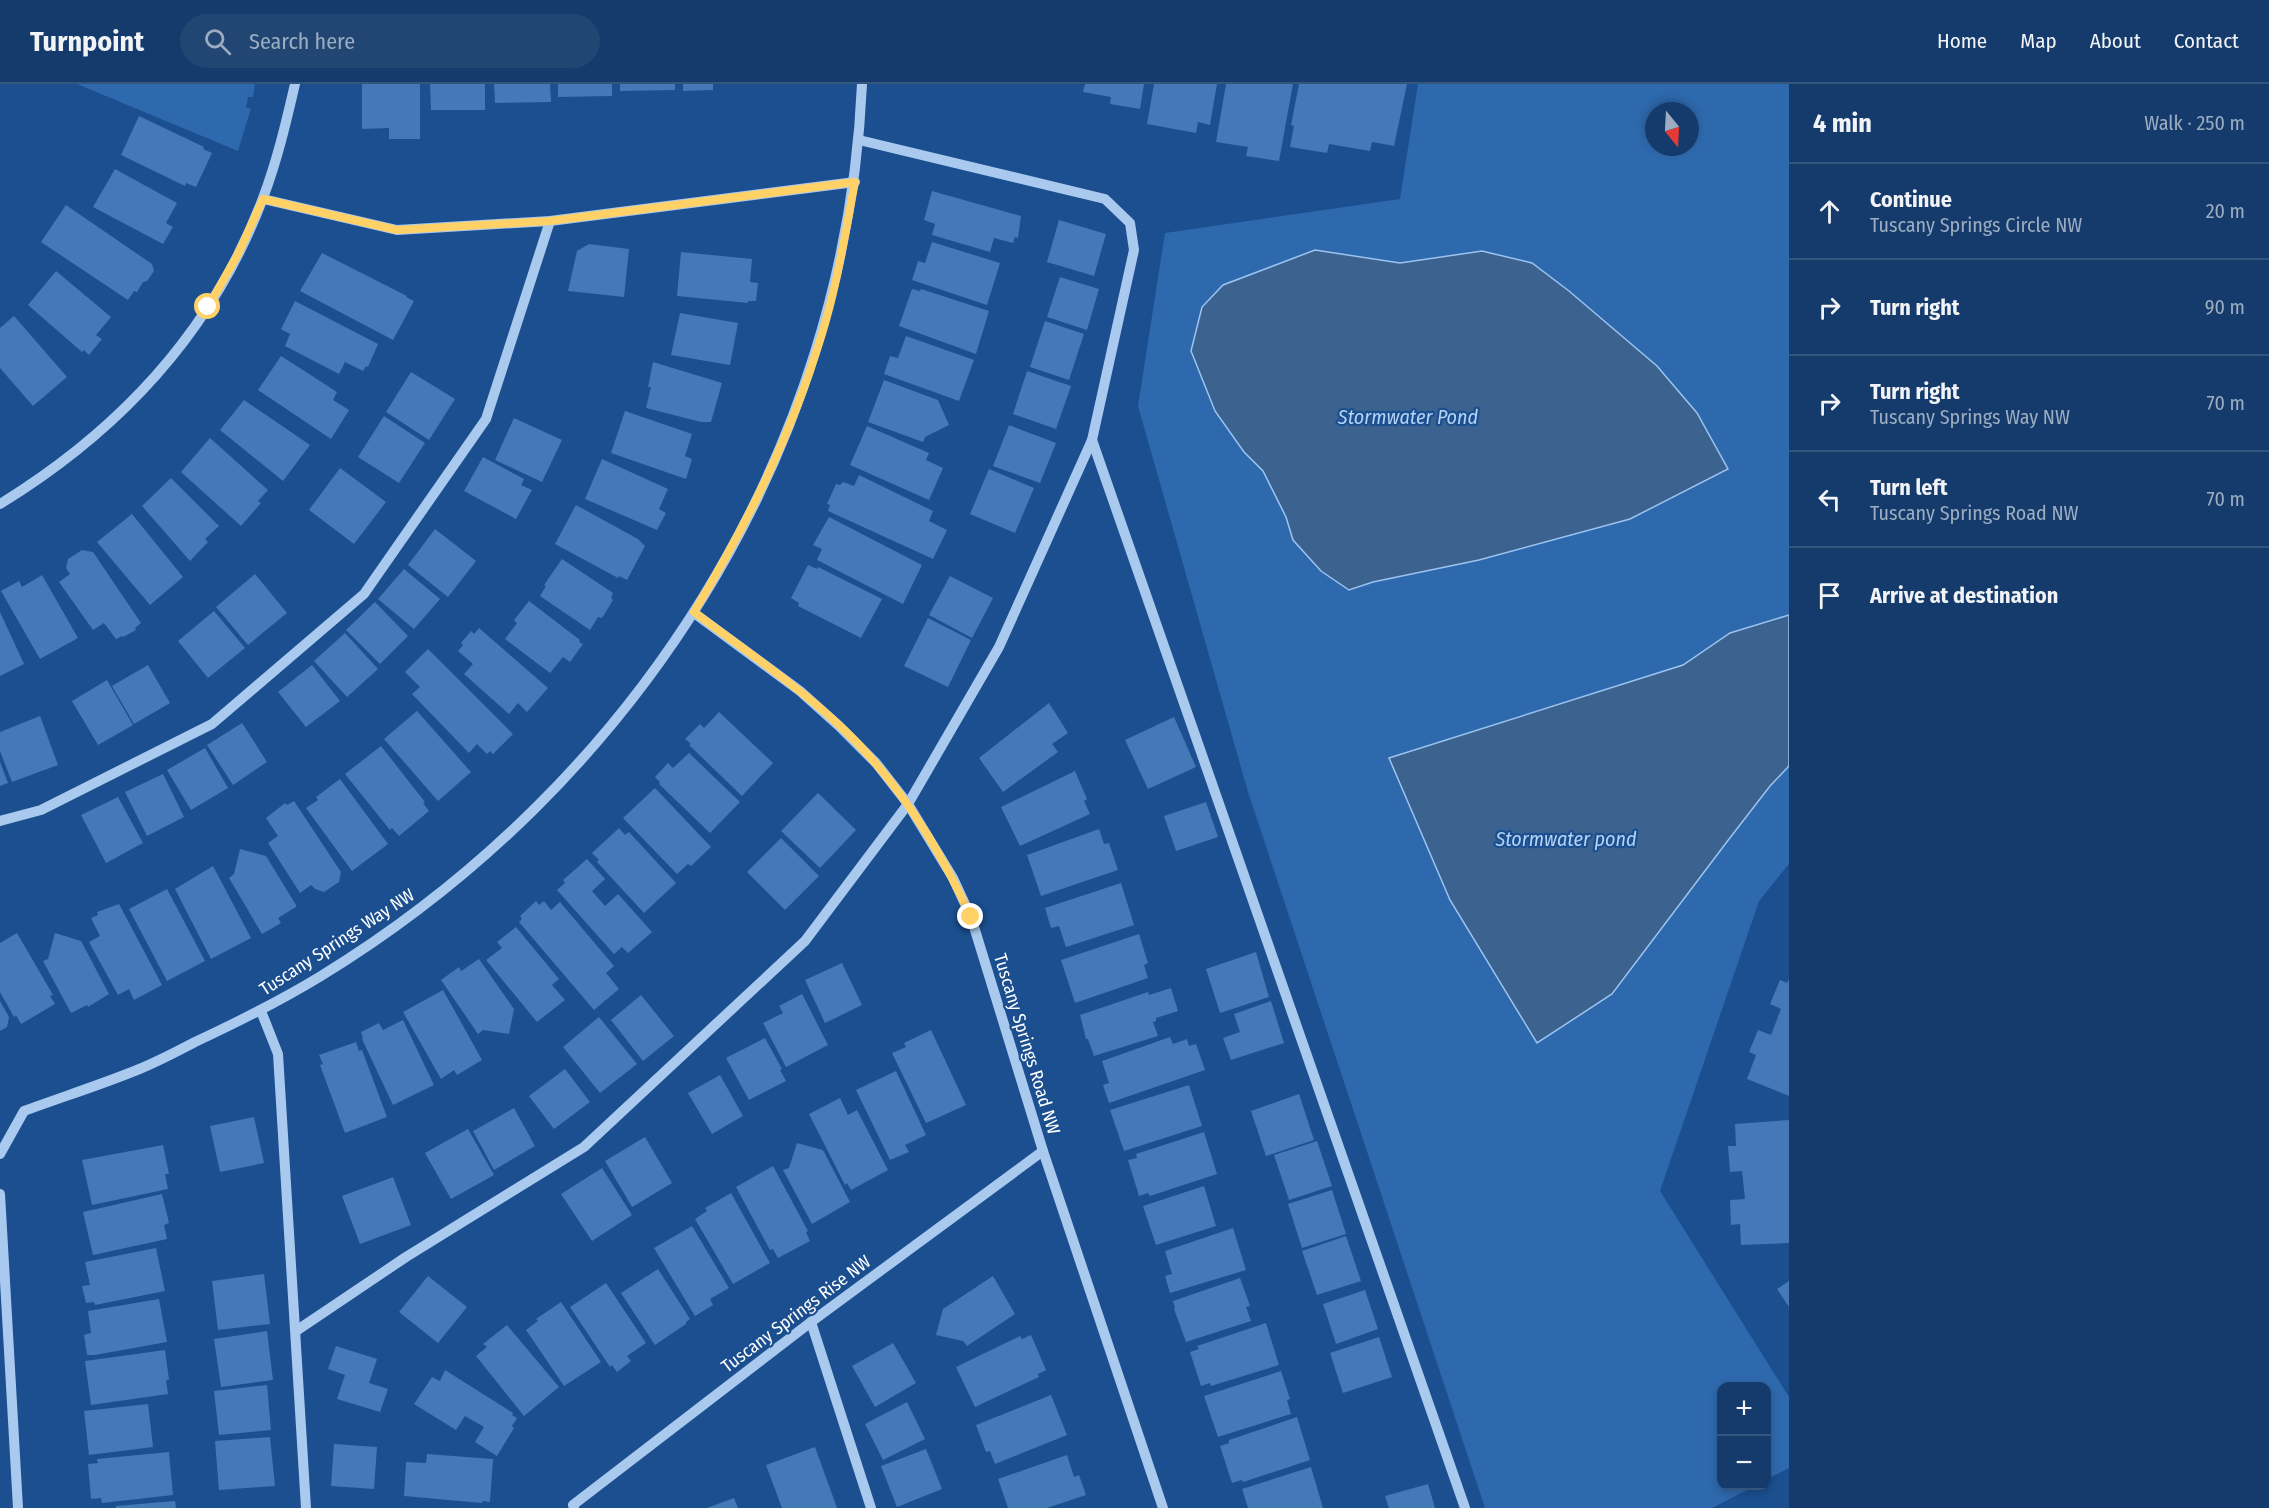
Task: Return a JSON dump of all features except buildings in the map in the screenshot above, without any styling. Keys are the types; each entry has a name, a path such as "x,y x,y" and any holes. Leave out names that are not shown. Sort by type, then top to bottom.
{"street":[{"path":"0,504 41,479 89,442 133,401 173,356 218,290 238,254 263,199 282,140 295,84"},
{"name":"Tuscany Springs Way NW","path":"0,1154 24,1111 139,1069 261,1011 379,939 488,854 545,799 599,740 648,678 694,612 738,538 767,481 796,411 821,336 841,260 855,182 862,84"},
{"path":"296,1331 406,1257 584,1147 805,941 908,804 999,647 1092,440 1134,250 1130,224 1105,199 859,140"},
{"path":"263,199 397,230 550,221 855,182"},
{"path":"0,821 41,810 212,724 364,594 486,419 550,221"},
{"path":"1092,440 1465,1508"},
{"name":"Tuscany Springs Road NW","path":"694,612 800,691 876,763 908,804 953,878 971,917 1043,1150 1163,1508"},
{"path":"261,1011 278,1054 306,1508"},
{"name":"Tuscany Springs Rise NW","path":"574,1508 573,1505 811,1322 1043,1150"},
{"path":"0,1194 18,1508"},
{"path":"811,1322 871,1508"}],"shaded area":[{"path":"77,84 255,84 253,97 248,97 246,108 251,108 238,151"},
{"path":"1418,84 1789,84 1789,864 1759,901 1660,1191 1789,1397 1789,1468 1771,1477 1771,1382 1717,1382 1717,1490 1747,1490 1712,1508 1485,1508 1248,792 1138,406 1165,233 1400,199"}],"water":[{"name":"Stormwater Pond","path":"1315,250 1400,263 1482,251 1532,263 1569,291 1657,366 1697,413 1728,469 1630,519 1479,560 1373,582 1349,590 1321,571 1293,540 1286,517 1263,471 1244,452 1215,411 1191,351 1202,307 1223,285"},
{"name":"Stormwater pond","path":"1789,615 1789,766 1770,786 1612,994 1537,1043 1450,900 1389,758 1683,665 1730,633"}],"route":[{"path":"208,307 238,254 263,199 397,230 550,221 855,182 841,260 821,336 796,411 767,481 733,548 694,612 800,691 876,763 932,840 971,917"}]}
